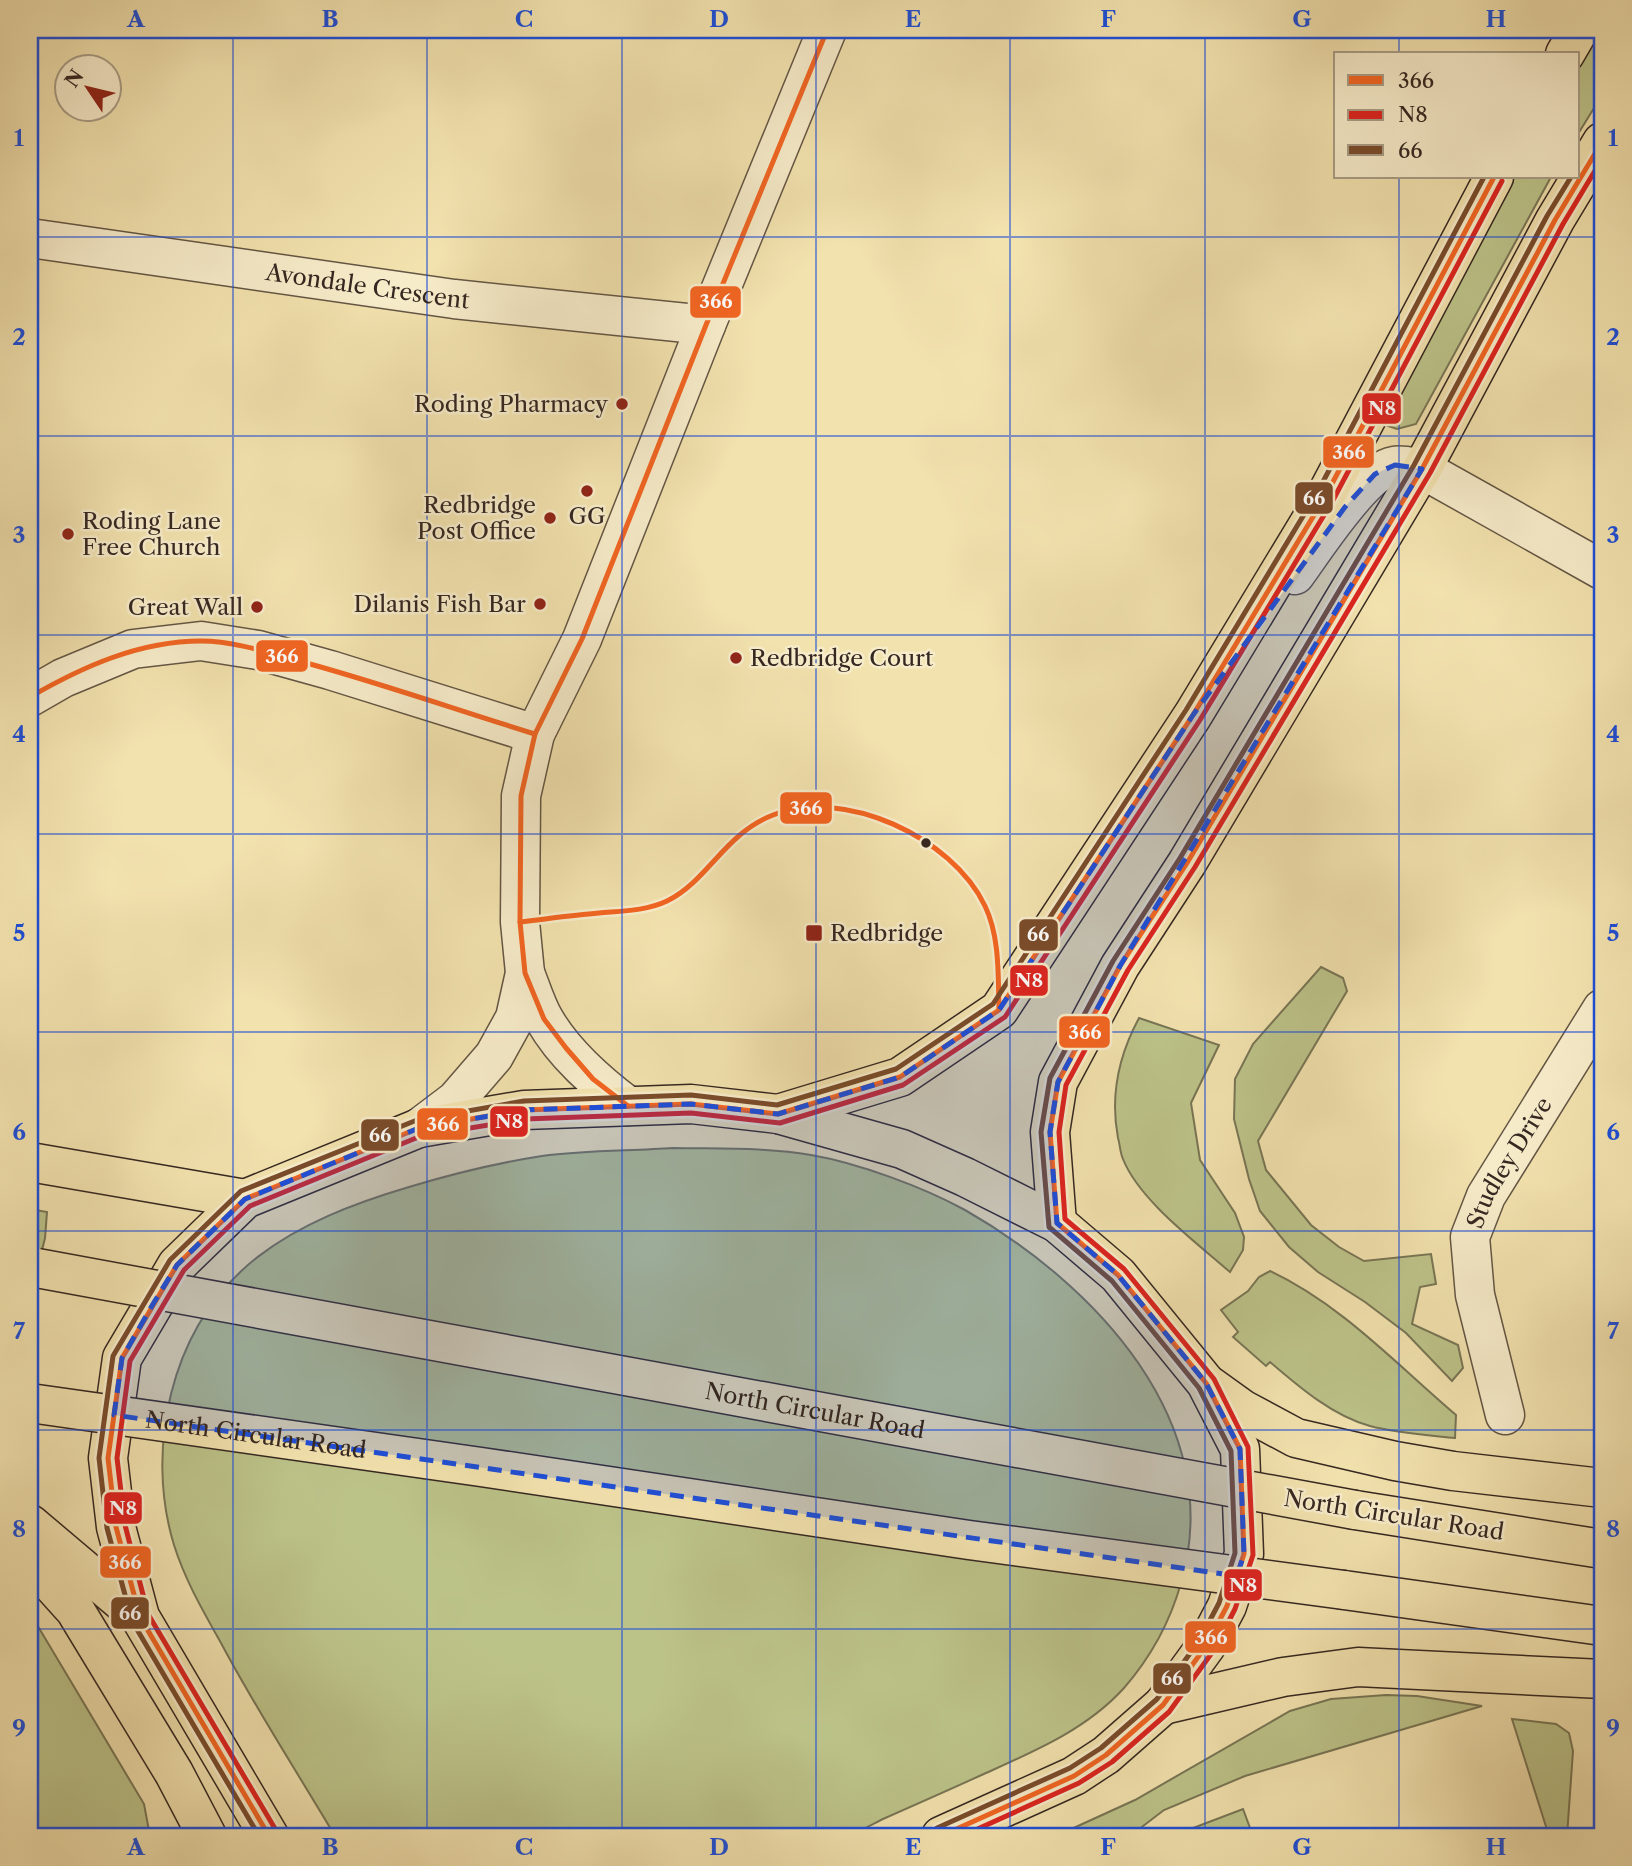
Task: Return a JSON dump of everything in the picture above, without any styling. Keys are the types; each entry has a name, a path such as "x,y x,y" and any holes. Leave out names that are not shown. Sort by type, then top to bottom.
{"highway":[{"path":"1565,52 1579,30"},
{"path":"1056,1223 1049,1132 1058,1082 1120,966 1187,863 1422,469 1549,232 1602,142"},
{"path":"778,1114 900,1077 999,1010 1193,715 1325,498 1493,178"},
{"path":"270,1836 140,1617 116,1527 108,1458 121,1357 177,1265 245,1199 419,1128 524,1110 691,1104 778,1114 902,1149 1056,1223 1118,1275 1206,1383 1240,1449 1244,1554 1227,1606 1206,1646 1163,1704 1106,1755 1074,1776 941,1836"},
{"path":"30,1162 245,1199"},
{"name":"North Circular Road","path":"34,1268 1355,1510 1602,1549"},
{"path":"1206,1383 1242,1409 1296,1438 1395,1461 1453,1471 1602,1488"},
{"name":"North Circular Road","path":"30,1403 956,1538 1602,1626"},
{"path":"30,1524 140,1617"},
{"path":"30,1560 75,1610 174,1773 207,1836"},
{"path":"1163,1704 1283,1677 1358,1668 1602,1679"}],"street":[{"path":"628,1106 593,1079 566,1048 544,1019 525,973 520,922 521,796 535,734 582,639 706,325 827,30"},
{"name":"Avondale Crescent","path":"30,238 454,299 706,325"},
{"path":"1193,715 1345,507 1375,474 1395,465 1422,469 1602,569"},
{"path":"30,697 63,678 133,649 201,641 258,650 330,670 535,734"},
{"path":"419,1128 456,1100 494,1056 515,1018 525,973"},
{"name":"Studley Drive","path":"1505,1415 1475,1294 1470,1237 1486,1196 1602,1009"}],"highlighted area":[{"path":"1395,465 1422,469 1120,966 1058,1082 1050,1132 1057,1223 1118,1275 1206,1383 1240,1449 1244,1554 1237,1576 114,1415 122,1358 153,1304 177,1265 245,1199 419,1128 524,1110 691,1104 778,1114 900,1077 999,1010 1193,715 1345,507 1375,474"}],"green space":[{"path":"1602,30 1602,95 1580,131 1580,66"},
{"path":"1513,178 1550,178 1416,424 1397,429 1388,426 1387,419 1444,302"},
{"path":"1321,967 1343,978 1347,991 1258,1141 1266,1170 1311,1225 1339,1247 1364,1261 1431,1254 1436,1284 1420,1287 1412,1324 1458,1345 1463,1368 1452,1381 1406,1333 1365,1302 1318,1272 1289,1247 1260,1211 1249,1179 1234,1119 1235,1079 1253,1044"},
{"path":"1139,1018 1219,1045 1191,1103 1200,1160 1235,1213 1244,1237 1243,1250 1230,1272 1155,1205 1131,1174 1122,1157 1116,1122 1116,1091 1121,1061"},
{"path":"673,1148 794,1152 869,1170 965,1210 1013,1240 1059,1276 1102,1318 1139,1364 1167,1413 1185,1467 1190,1524 1181,1583 1165,1625 1143,1664 1124,1688 1077,1727 1023,1756 849,1835 335,1836 234,1668 183,1571 174,1545 163,1489 164,1431 171,1394 185,1351 205,1314 230,1283 258,1256 291,1234 328,1216 409,1187 508,1162 575,1153"},
{"path":"30,1209 47,1212 45,1238 30,1299"},
{"path":"1270,1271 1345,1318 1456,1415 1455,1438 1412,1434 1356,1421 1305,1391 1270,1362 1266,1366 1233,1337 1238,1332 1221,1310 1248,1291 1259,1277"},
{"path":"30,1613 144,1804 150,1836 30,1836"},
{"path":"1417,1696 1482,1706 1245,1776 1164,1810 1130,1836 1056,1836 1135,1800 1290,1711 1331,1699"},
{"path":"1512,1719 1556,1724 1569,1733 1573,1751 1567,1836 1549,1836"},
{"path":"1243,1809 1253,1836 1174,1836 1180,1833"}],"transit line":[{"name":"366","path":"628,1106 593,1079 566,1048 544,1019 525,973 520,922 521,796 535,734 582,639 706,325 827,30"},
{"name":"366","path":"941,1836 1074,1776 1106,1755 1163,1705 1206,1646 1227,1606 1244,1554 1240,1449 1206,1383 1118,1275 1057,1223 1050,1132 1058,1082 1120,966 1187,863 1422,469 1555,220 1602,142"},
{"name":"N8","path":"962,1836 1079,1783 1112,1762 1169,1712 1214,1650 1235,1609 1253,1555 1248,1447 1214,1379 1124,1269 1065,1219 1059,1132 1066,1085 1128,970 1195,867 1430,473 1563,224 1602,159"},
{"name":"66","path":"259,1836 132,1621 107,1528 99,1458 113,1356 170,1260 241,1191 417,1120 524,1101 691,1095 777,1105 896,1069 993,1004 1186,710 1317,493 1483,178"},
{"name":"366","path":"269,1836 140,1617 116,1527 108,1458 122,1358 177,1265 245,1199 419,1128 524,1110 691,1104 778,1114 900,1077 999,1010 1193,715 1325,497 1493,178"},
{"name":"66","path":"937,1828 1070,1768 1101,1748 1157,1699 1199,1641 1219,1603 1235,1553 1231,1451 1199,1388 1112,1281 1049,1227 1041,1132 1050,1078 1113,961 1180,858 1414,465 1547,216 1570,178"},
{"name":"N8","path":"277,1832 148,1614 125,1525 117,1458 130,1361 184,1270 250,1206 421,1136 525,1119 691,1113 780,1123 903,1085 1005,1017 1200,720 1332,502 1502,181"},
{"name":"366","path":"30,697 91,666 133,651 178,642 201,641 256,649 535,734"},
{"name":"366","path":"520,922 651,907 681,892 742,834 773,815 801,808 831,808 863,813 893,824 922,840 948,859 969,881 990,918 997,957 999,1010"}],"place":[{"name":"Roding Pharmacy","path":"622,404"},
{"name":"GG","path":"587,491"},
{"name":"Redbridge Post Office","path":"550,518"},
{"name":"Roding Lane Free Church","path":"68,534"},
{"name":"Dilanis Fish Bar","path":"540,604"},
{"name":"Great Wall","path":"257,607"},
{"name":"Redbridge Court","path":"736,658"},
{"name":"Redbridge","path":"814,933"}]}
